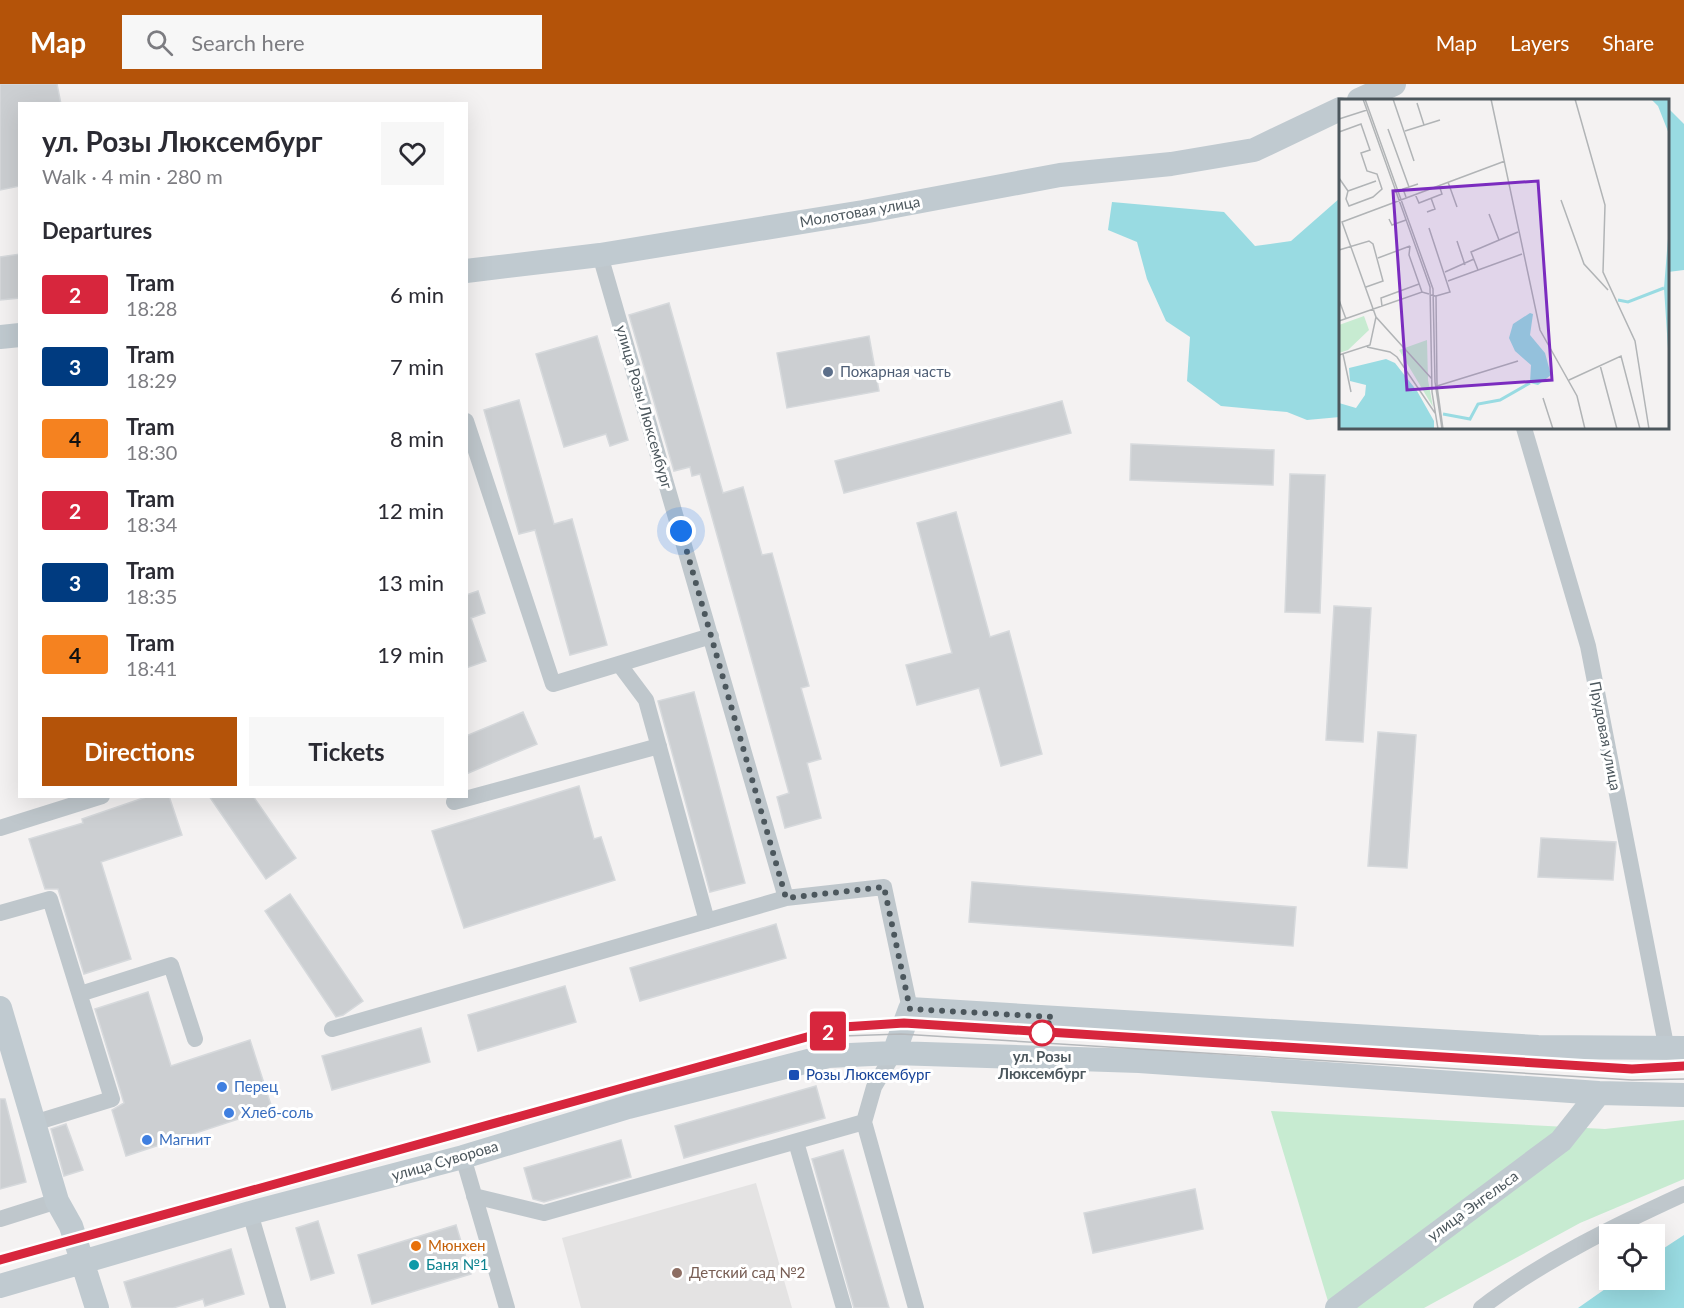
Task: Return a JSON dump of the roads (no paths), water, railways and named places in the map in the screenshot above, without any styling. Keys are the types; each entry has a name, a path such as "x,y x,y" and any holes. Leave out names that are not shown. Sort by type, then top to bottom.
{"main road":[{"path":"1361,99 1394,84"},
{"name":"Молотовая улица","path":"468,271 600,255 863,212 1060,175 1171,164 1254,150 1339,110"},
{"path":"0,337 18,335"},
{"path":"0,1008 57,1201 71,1226 97,1308"},
{"path":"894,1053 910,1009 1527,1047 1676,1049"},
{"name":"улица Суворова","path":"0,1286 250,1214 463,1157 628,1107 828,1056 894,1053 1139,1061 1599,1093 1684,1095"},
{"name":"улица Энгельса","path":"1337,1308 1561,1142 1599,1093"}],"street":[{"name":"улица Розы Люксембург","path":"600,255 786,898"},
{"name":"Прудовая улица","path":"1524,429 1588,646 1676,1049"},
{"path":"470,446 553,684 711,636"},
{"path":"619,664 646,700 707,921"},
{"path":"454,802 659,746"},
{"path":"0,828 96,798"},
{"path":"332,1029 786,898 884,887 910,1009"},
{"path":"0,913 50,899 112,1099 34,1123"},
{"path":"80,994 171,965 195,1039"},
{"path":"894,1053 874,1087 864,1122 916,1308"},
{"path":"474,1196 544,1214 864,1122"},
{"path":"796,1142 844,1308"},
{"path":"463,1157 507,1308"},
{"path":"1481,1308 1511,1285 1603,1234 1684,1194"},
{"path":"0,1219 57,1201"},
{"path":"250,1214 278,1308"}],"water":[{"path":"1669,109 1684,124 1684,270 1669,272"},
{"path":"1339,199 1339,417 1307,420 1287,412 1221,406 1187,381 1190,337 1166,321 1147,279 1137,242 1108,230 1112,202 1224,212 1255,246 1291,241"},
{"path":"1684,1235 1684,1308 1578,1308 1604,1290 1665,1290 1665,1247"}],"tram line":[{"path":"0,1260 843,1027 904,1023 1632,1069 1684,1066"},
{"name":"2","path":"0,1260 843,1027 904,1023 1042,1033 1140,1036 1632,1069 1684,1066"},
{"path":"827,1040 843,1036 901,1034 1632,1080 1684,1079"}],"place":[{"name":"Пожарная часть","path":"828,372"},
{"name":"ул. Розы Люксембург","path":"1042,1033"},
{"name":"Розы Люксембург","path":"794,1075"},
{"name":"Перец","path":"222,1087"},
{"name":"Хлеб-соль","path":"229,1113"},
{"name":"Магнит","path":"147,1140"},
{"name":"Мюнхен","path":"416,1246"},
{"name":"Баня №1","path":"414,1265"},
{"name":"Детский сад №2","path":"677,1273"}]}
